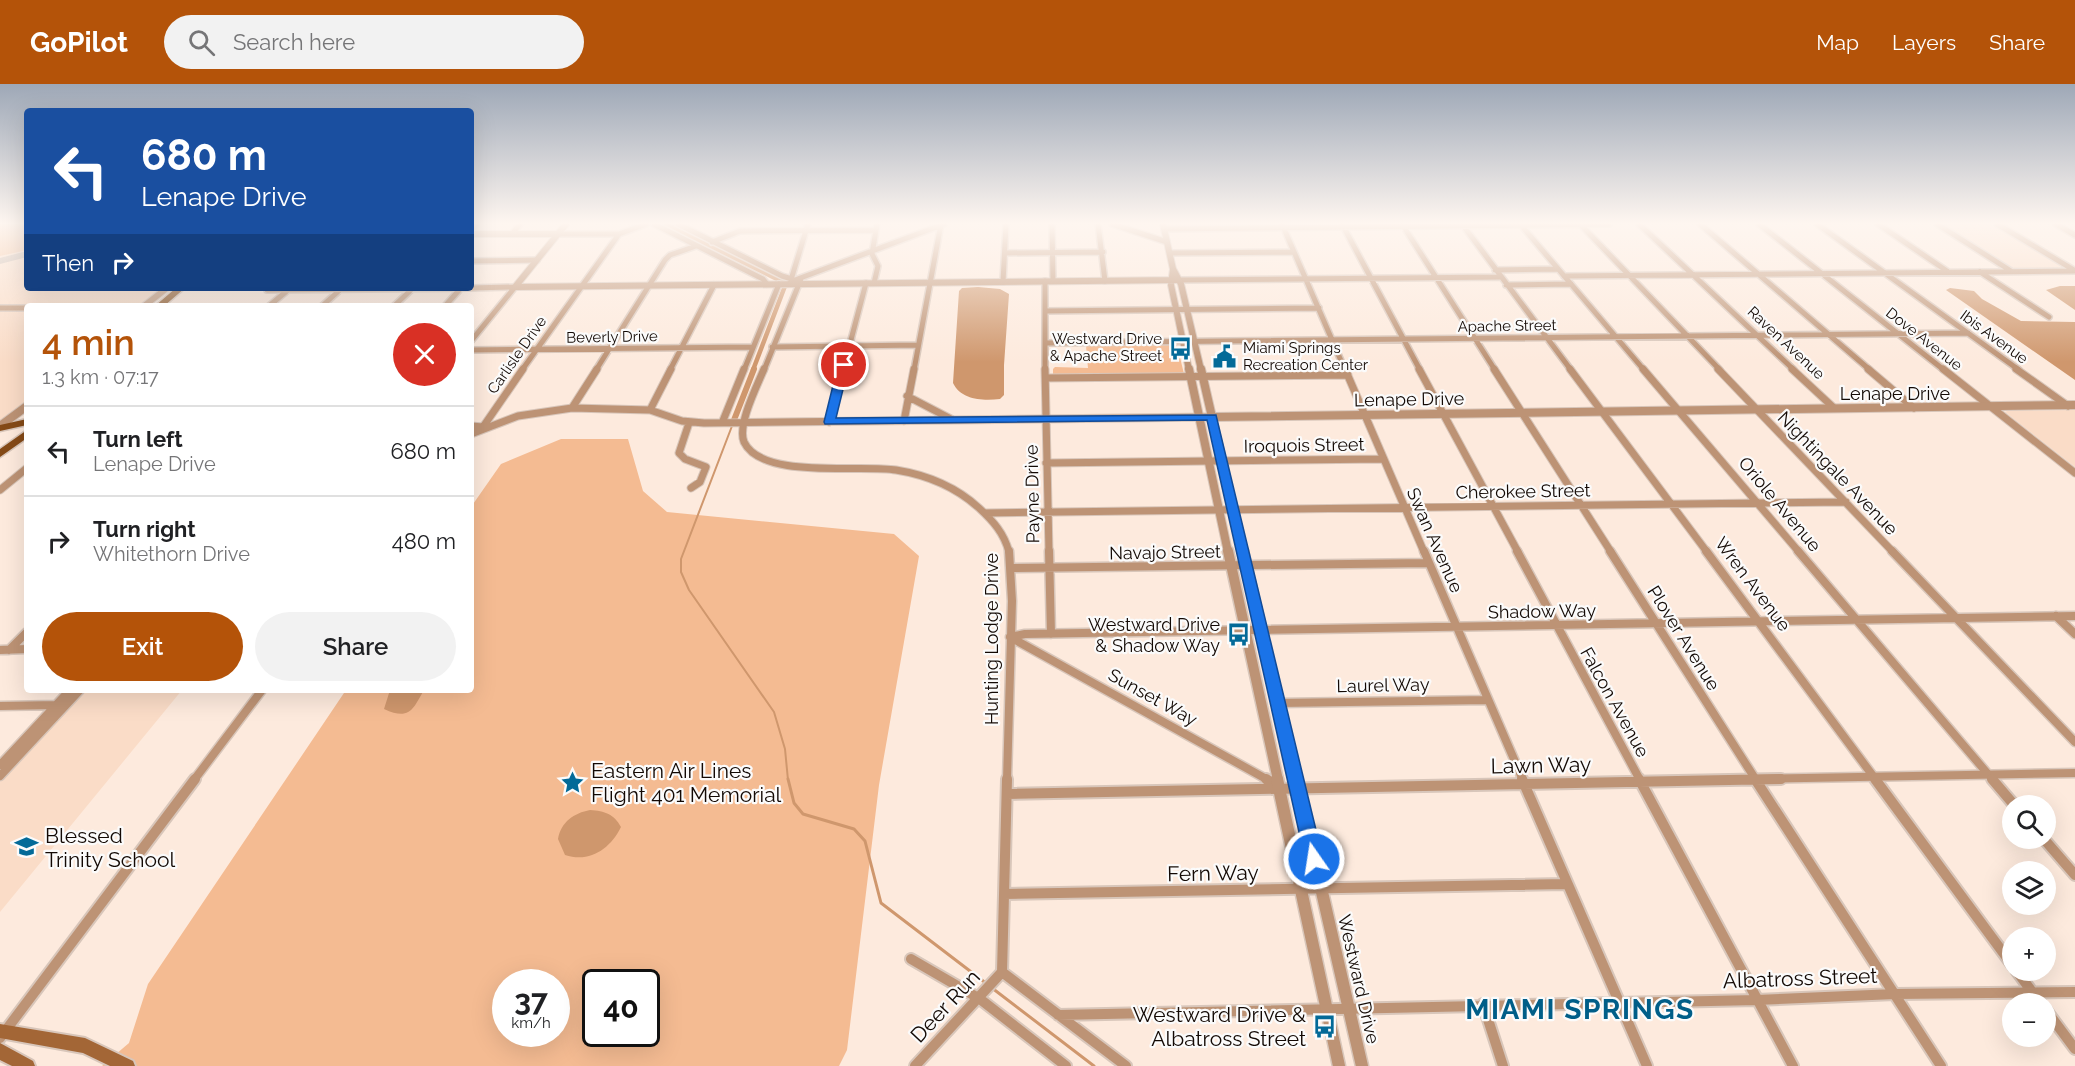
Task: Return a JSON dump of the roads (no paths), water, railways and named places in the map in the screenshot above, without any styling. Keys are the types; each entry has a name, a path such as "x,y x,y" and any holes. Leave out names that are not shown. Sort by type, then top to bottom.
{"main road":[{"path":"164,303 182,291"},
{"path":"172,303 182,291"},
{"path":"0,428 24,424"},
{"path":"4,442 24,425"},
{"path":"0,428 8,430 4,442"},
{"path":"0,454 24,436"},
{"path":"2,1033 85,1046 127,1066"},
{"path":"0,1051 27,1066"}],"street":[{"path":"474,337 529,270"},
{"name":"Carlisle Drive","path":"483,427 594,270"},
{"path":"572,408 659,270"},
{"path":"744,270 763,279 767,284"},
{"path":"769,270 794,280 866,284 1500,277"},
{"path":"474,432 483,427 530,413 572,408 650,410 689,423 743,423 772,347 796,270"},
{"path":"474,288 779,284 822,270"},
{"path":"874,283 877,270"},
{"path":"904,421 932,270"},
{"path":"1003,282 1004,270"},
{"path":"1053,270 1053,281"},
{"path":"1104,270 1105,281"},
{"name":"Westward Drive","path":"1173,270 1171,280 1177,310 1339,1066"},
{"name":"Westward Drive","path":"1174,270 1180,280 1195,342 1362,1066"},
{"name":"Swan Avenue","path":"1302,270 1566,884 1647,1066"},
{"name":"Falcon Avenue","path":"1366,270 1793,1066"},
{"name":"Plover Avenue","path":"1430,270 1941,1066"},
{"path":"1495,270 1506,270"},
{"name":"Wren Avenue","path":"1495,270 1758,620 1872,778 2002,951"},
{"name":"Oriole Avenue","path":"1559,270 2006,795"},
{"name":"Nightingale Avenue","path":"1624,270 2075,742"},
{"name":"Raven Avenue","path":"1688,270 1834,408"},
{"path":"1751,270 1914,408"},
{"name":"Dove Avenue","path":"1817,270 2075,473"},
{"name":"Ibis Avenue","path":"1882,270 2072,406"},
{"path":"2009,270 2012,272"},
{"path":"1564,276 2075,271"},
{"path":"1980,272 2049,317"},
{"name":"Payne Drive","path":"1045,282 1046,463 1051,634"},
{"path":"722,423 779,284"},
{"path":"829,422 866,284"},
{"path":"1506,285 1571,284"},
{"path":"650,410 714,285"},
{"path":"148,303 163,291"},
{"path":"273,303 287,291"},
{"path":"325,303 339,291"},
{"path":"397,303 409,291"},
{"path":"448,303 458,291"},
{"path":"0,308 24,308"},
{"path":"1045,311 1319,308"},
{"name":"Apache Street","path":"1046,343 1968,333"},
{"path":"772,347 918,345"},
{"name":"Beverly Drive","path":"474,350 753,347"},
{"path":"1046,378 1348,375"},
{"path":"907,396 953,420"},
{"name":"Lenape Drive","path":"743,423 2072,406"},
{"path":"0,428 24,408"},
{"path":"689,423 679,453 685,459 706,467 700,482 691,488"},
{"name":"Hunting Lodge Drive","path":"743,423 741,432 744,444 758,458 769,462 794,466 870,467 914,474 953,489 986,513 1007,542 1010,568 1010,637 1000,975"},
{"path":"474,426 483,427"},
{"name":"Iroquois Street","path":"1046,463 1383,459"},
{"path":"0,490 24,470"},
{"name":"Cherokee Street","path":"986,513 1846,502"},
{"name":"Navajo Street","path":"1010,568 1428,563"},
{"path":"2056,616 2075,634"},
{"name":"Shadow Way","path":"1010,637 1245,630 2075,616"},
{"path":"4,650 24,634"},
{"name":"Sunset Way","path":"1010,637 1262,776 1280,789"},
{"path":"4,650 24,650"},
{"path":"61,705 68,693"},
{"path":"0,776 2,768 61,705 76,693"},
{"path":"2,1033 260,693"},
{"name":"Laurel Way","path":"1279,703 1488,700"},
{"path":"0,706 61,705"},
{"name":"Lawn Way","path":"1007,794 2075,773"},
{"path":"2053,849 2075,875"},
{"name":"Fern Way","path":"1004,894 1566,884"},
{"path":"911,959 982,996 1066,1066"},
{"path":"1000,975 1126,1066"},
{"name":"Deer Run","path":"915,1066 1000,975"},
{"path":"2024,981 2032,992"},
{"name":"Albatross Street","path":"1058,1015 1620,1001 1757,1000 1895,994 2075,992"},
{"path":"1483,1004 1503,1066"},
{"path":"2056,1023 2075,1049"}],"waterway":[{"path":"758,270 783,282"},
{"path":"753,370 785,286"},
{"path":"734,420 754,369"},
{"path":"732,426 681,559 681,572 689,590 774,712 785,749 788,780"},
{"path":"788,779 794,803 803,814 854,829 865,841 881,903 987,984"},
{"path":"992,988 1094,1066"}],"place":[{"name":"Westward Drive & Apache Street","path":"1180,348"},
{"name":"Miami Springs Recreation Center","path":"1225,357"},
{"name":"Westward Drive & Shadow Way","path":"1238,634"},
{"name":"Eastern Air Lines Flight 401 Memorial","path":"573,782"},
{"name":"Blessed Trinity School","path":"27,847"},
{"name":"Westward Drive & Albatross Street","path":"1324,1026"}],"district":[{"name":"MIAMI SPRINGS","path":"1580,1009"}]}
